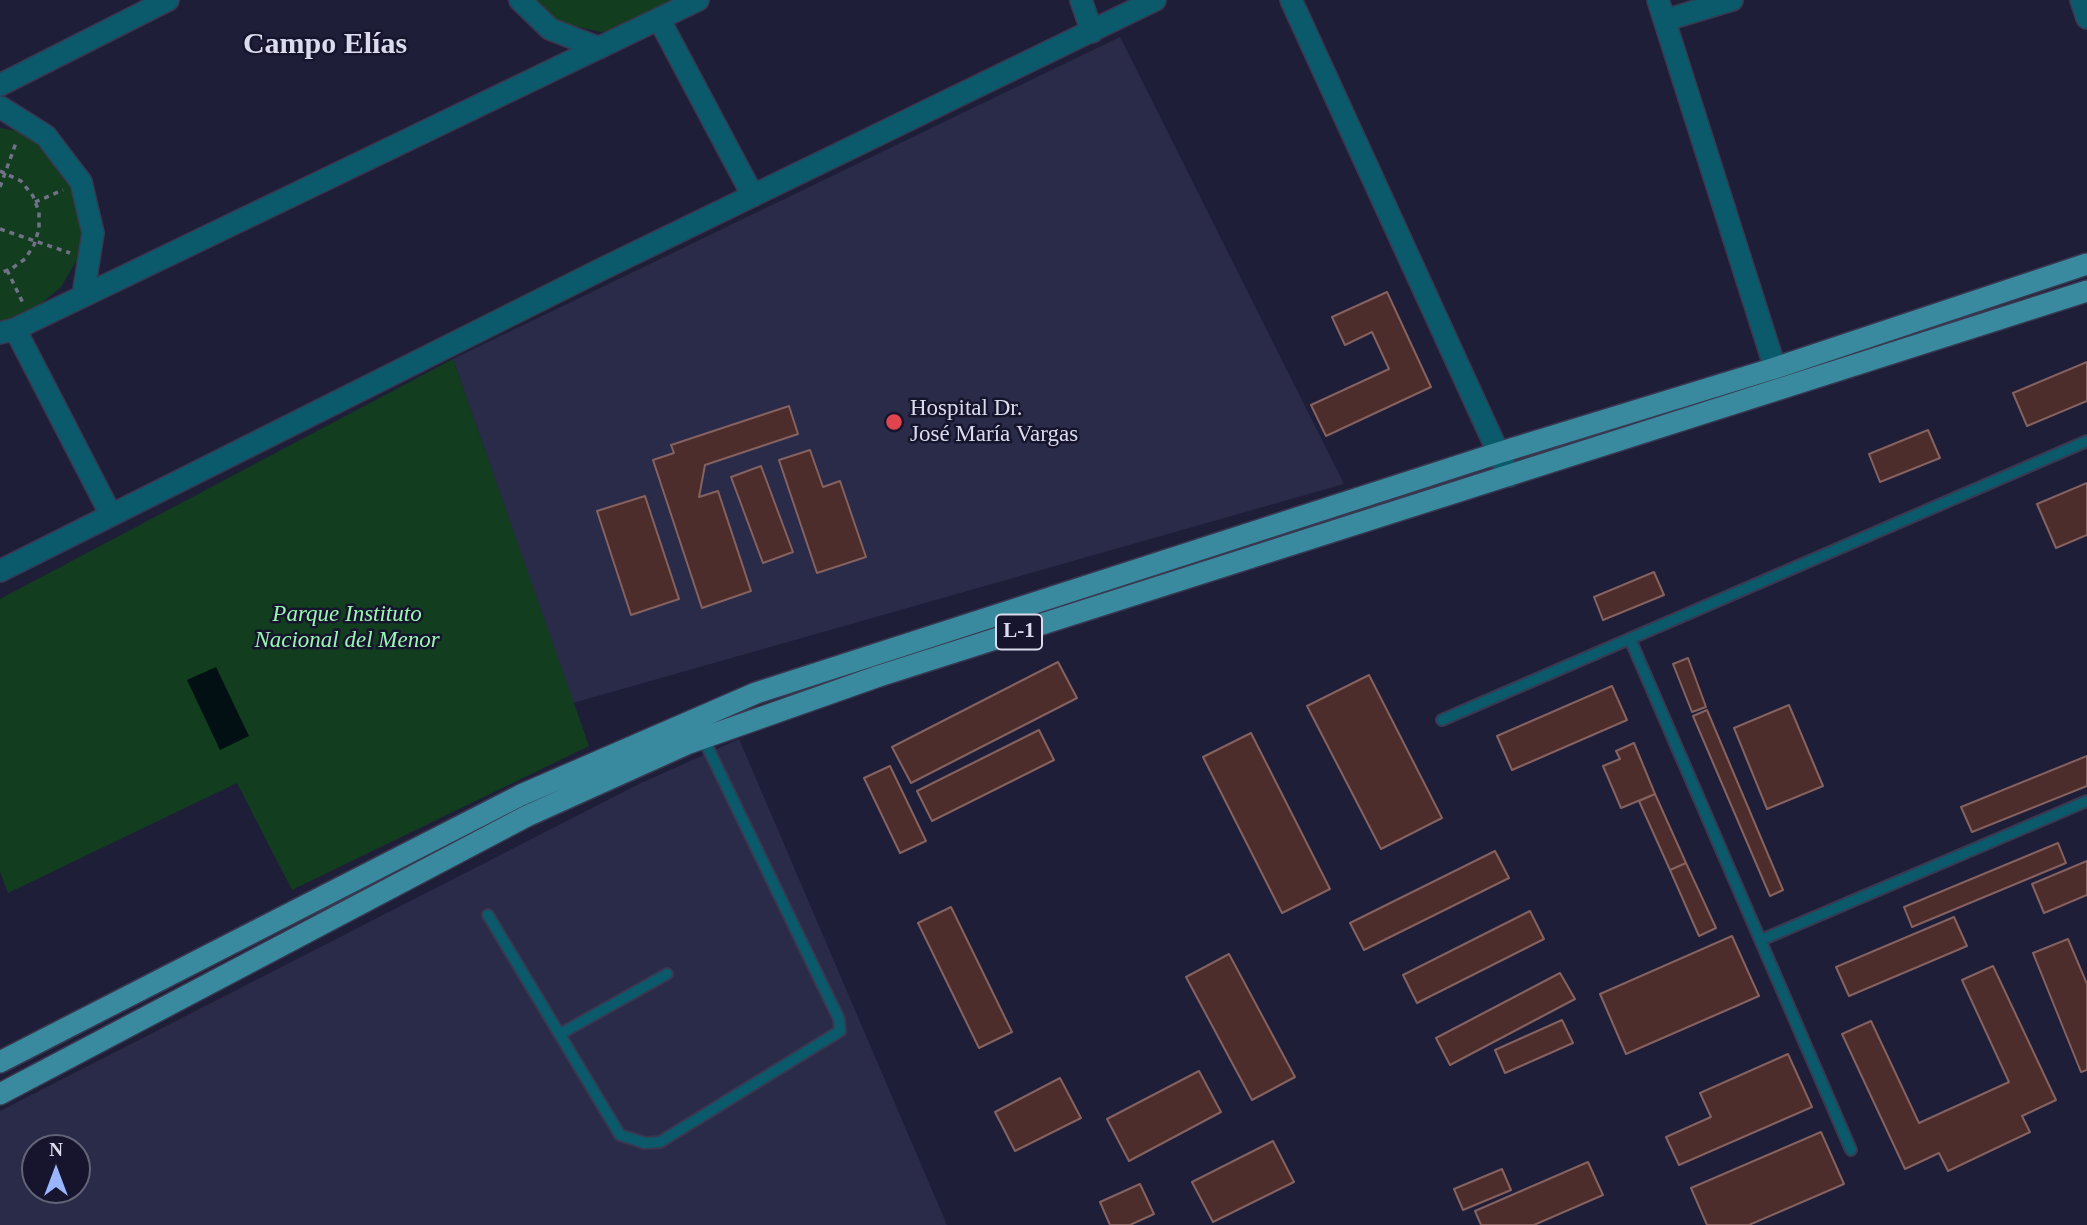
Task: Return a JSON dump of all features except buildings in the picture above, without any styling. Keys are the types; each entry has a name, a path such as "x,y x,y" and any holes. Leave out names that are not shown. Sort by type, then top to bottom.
{"main road":[{"name":"L-1","path":"0,1062 522,795 756,693 1498,453 1775,368 2087,264"},
{"name":"L-1","path":"0,1094 527,816 703,738 880,676 2087,291"}],"street":[{"path":"0,85 168,0"},
{"path":"520,0 550,29 599,48"},
{"path":"111,515 16,328 698,0"},
{"path":"1081,0 1092,32"},
{"path":"0,571 600,270 1155,0"},
{"path":"1291,0 1509,476"},
{"path":"1658,0 1775,368"},
{"path":"1666,20 1731,0"},
{"path":"2081,0 2087,18"},
{"path":"659,19 753,196"},
{"path":"0,107 46,136 81,182 93,233 83,296"}],"lane":[{"path":"1442,720 2087,441"},
{"path":"1630,639 1851,1150"},
{"path":"488,915 620,1135 645,1143 660,1142 840,1031 839,1019 703,738"},
{"path":"1762,940 2087,801"},
{"path":"560,1034 667,974"}],"path":[{"path":"0,187 3,172 23,122"},
{"path":"0,273 25,259 39,229 39,212 35,202 21,181 3,172"},
{"path":"35,202 81,182"},
{"path":"0,229 89,260"},
{"path":"8,270 16,328"}],"shaded area":[{"name":"Hospital Dr. José María Vargas","path":"1120,37 1344,484 573,703 453,359"},
{"path":"216,667 249,736 220,750 187,680"},
{"path":"739,739 947,1225 0,1225 0,1111 639,784"}],"green space":[{"path":"528,0 685,0 639,27 601,32 564,24"},
{"path":"0,128 17,131 45,146 67,169 84,229 77,260 61,287 36,308 7,320 0,320"},
{"name":"Parque Instituto Nacional del Menor","path":"453,359 589,746 292,890 237,783 8,893 0,872 0,599"}],"place":[{"name":"Hospital Dr. José María Vargas","path":"894,422"}],"district":[{"name":"Campo Elías","path":"325,45"}]}
